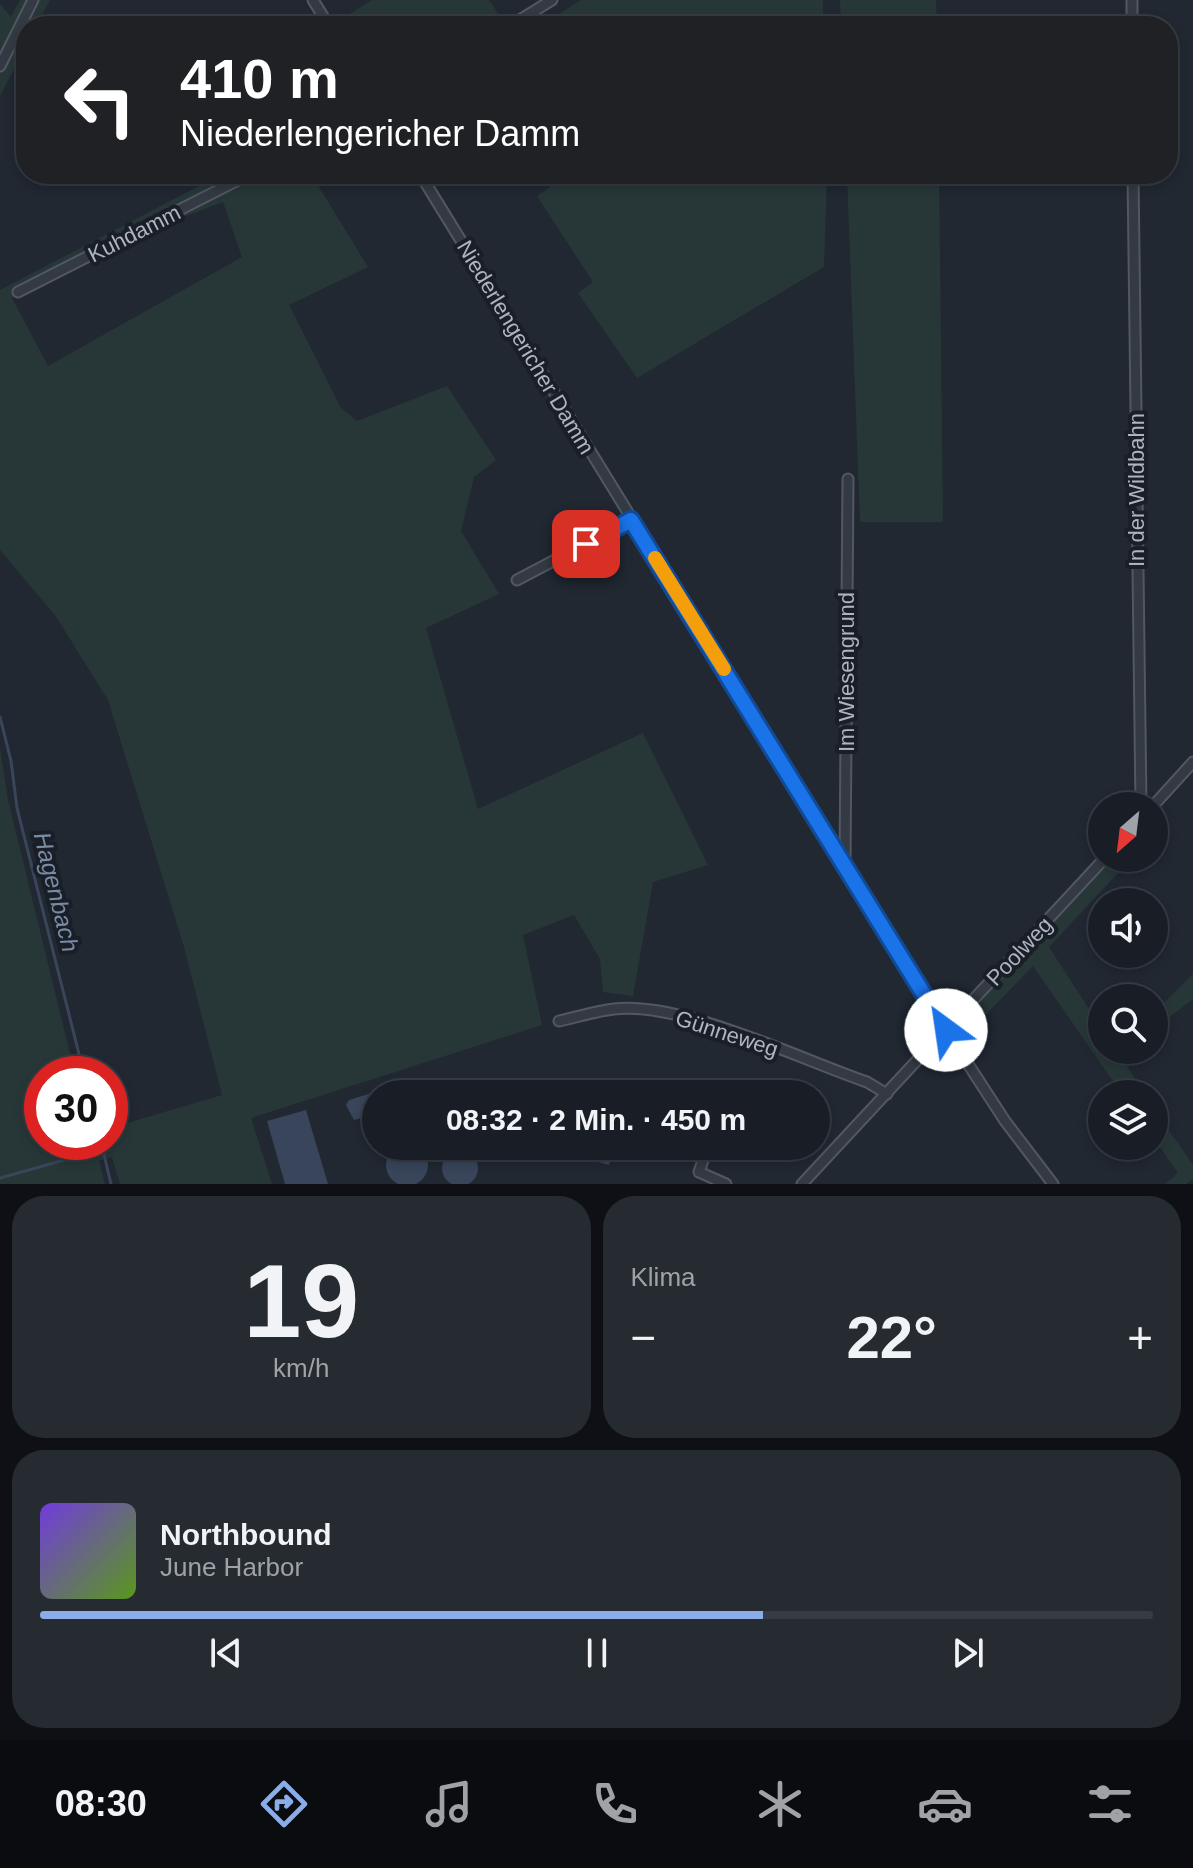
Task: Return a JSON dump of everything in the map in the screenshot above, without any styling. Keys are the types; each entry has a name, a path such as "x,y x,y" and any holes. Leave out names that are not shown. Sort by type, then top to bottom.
{"street":[{"path":"526,16 552,0"},
{"path":"0,66 16,34"},
{"name":"Kuhdamm","path":"18,292 230,184"},
{"name":"Niederlengericher Damm","path":"426,184 946,1030 1005,1121 1053,1184"},
{"name":"In der Wildbahn","path":"1133,184 1141,792"},
{"name":"Im Wiesengrund","path":"845,865 848,479"},
{"path":"517,580 631,520"},
{"path":"1166,792 1193,762"},
{"name":"Poolweg","path":"802,1184 1092,872"},
{"name":"Günneweg","path":"559,1021 615,1008 663,1012 867,1082 887,1094"},
{"path":"703,1160 699,1172 726,1184"}],"shaded area":[{"path":"20,0 50,0 41,16 16,16 16,65 0,96 0,4 11,17"},
{"path":"372,0 489,0 500,16 346,16"},
{"path":"581,0 823,0 823,16 556,16"},
{"path":"840,0 936,0 937,16 841,16"},
{"path":"203,184 317,184 368,267 289,305 341,408 357,421 447,386 496,460 474,477 461,531 499,594 426,628 478,809 643,733 708,865 653,882 633,996 603,992 600,959 574,915 523,935 542,1025 362,1080 251,1118 272,1184 120,1184 113,1160 128,1160 128,1123 222,1095 184,947 108,700 55,615 0,550 0,290","holes":["223,202 242,257 48,366 12,298 167,223"]},
{"path":"548,184 827,184 824,267 637,378 578,293 593,282 537,196 550,187"},
{"path":"847,184 939,184 943,522 860,522"},
{"path":"0,748 8,800 71,1056 24,1056 24,1160 102,1160 99,1161 105,1184 0,1184"},
{"path":"1101,872 1119,872 1104,888 1088,888 1088,905 1049,947 1088,1007 1088,1045 1033,966 964,1037 956,1027"},
{"path":"1193,974 1193,999 1168,1018 1168,999"},
{"path":"1101,1064 1125,1064 1136,1080 1112,1080"},
{"path":"1168,1129 1193,1165 1193,1179 1186,1184 1165,1184 1178,1173 1168,1159"}],"water":[{"path":"362,1096 362,1117 354,1120 346,1105 349,1100"},
{"path":"306,1110 328,1184 285,1184 267,1121"},
{"path":"387,1160 427,1160 428,1165 422,1180 415,1184 399,1184 392,1180"},
{"path":"444,1160 476,1160 477,1175 468,1184 452,1184 443,1175"},
{"path":"591,1160 610,1160 609,1165"}],"waterway":[{"name":"Hagenbach","path":"0,717 11,761 17,808 79,1056"},
{"path":"0,1178 64,1160"},
{"name":"Hagenbach","path":"105,1160 111,1184"}],"slow traffic":[{"path":"655,558 724,669"}],"route":[{"path":"586,544 631,520 946,1030"}]}
